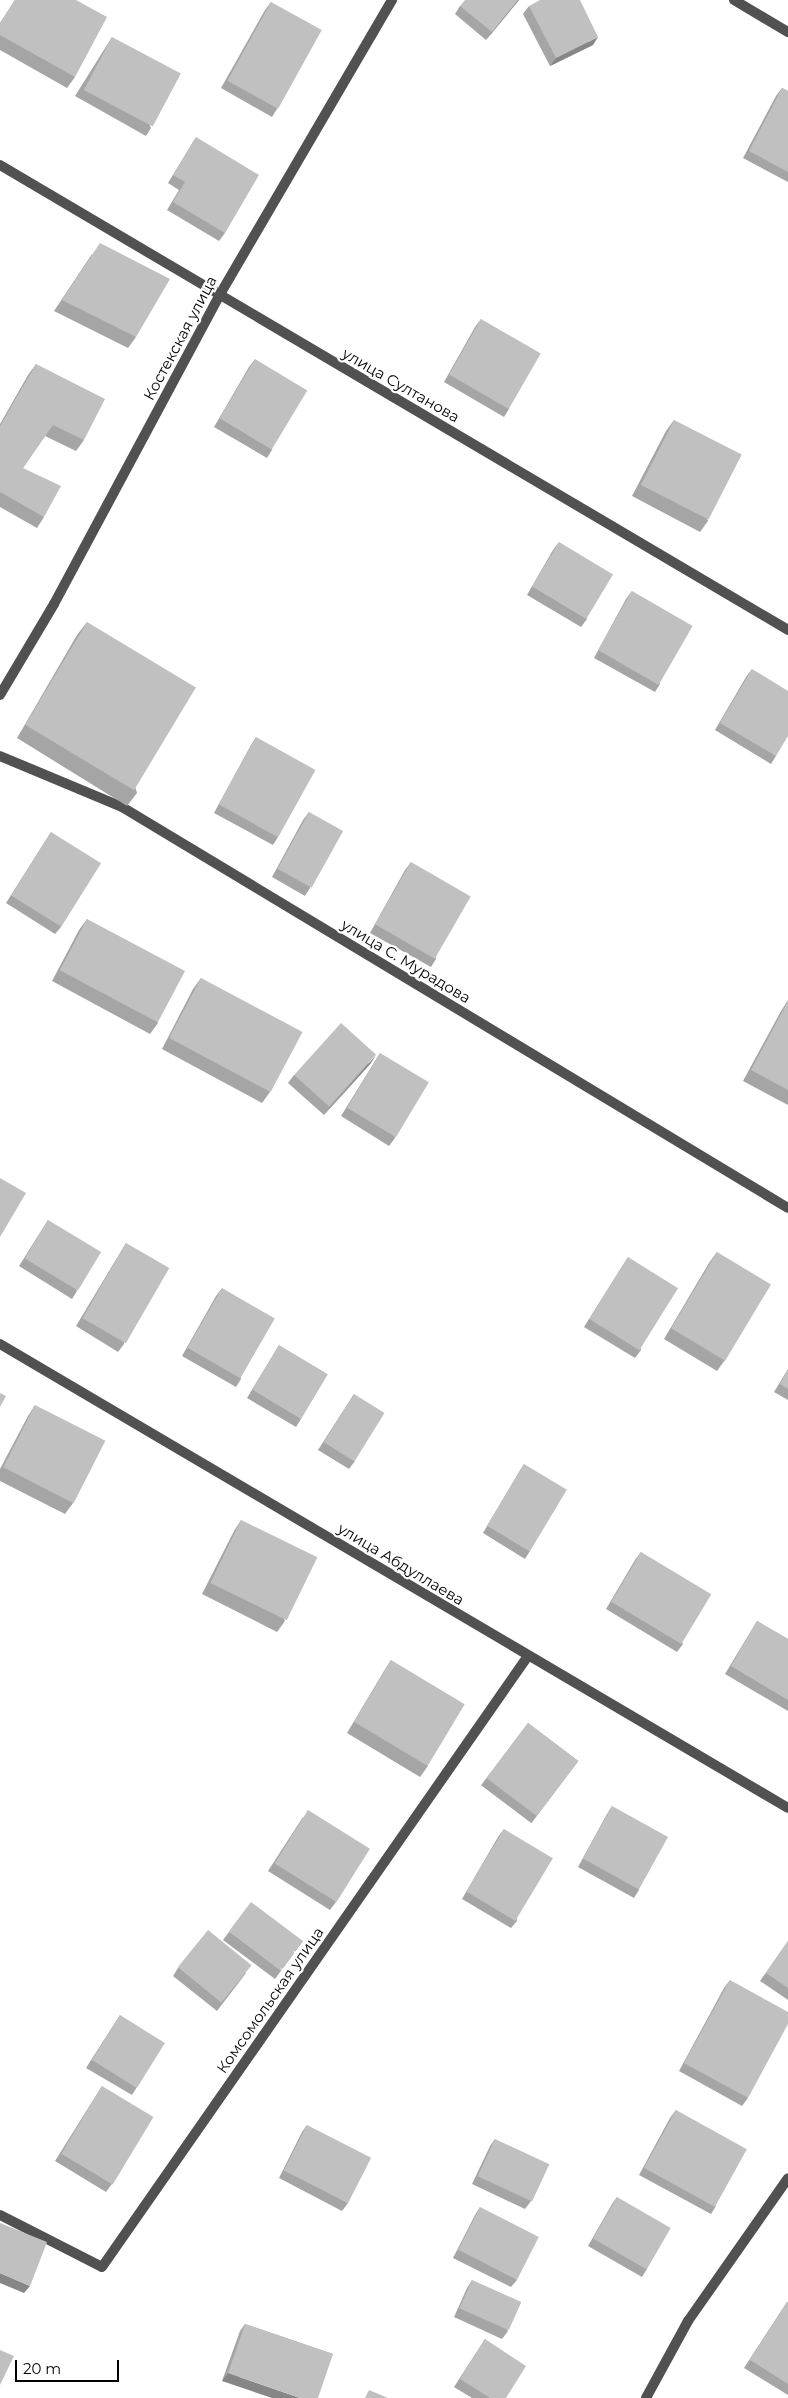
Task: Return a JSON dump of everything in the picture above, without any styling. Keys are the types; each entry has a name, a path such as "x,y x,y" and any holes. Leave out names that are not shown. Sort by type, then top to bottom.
{"street":[{"name":"Костекская улица","path":"0,695 54,604 219,296 392,0"},
{"path":"734,0 788,32"},
{"name":"улица Султанова","path":"0,165 219,296 788,630"},
{"name":"улица С. Мурадова","path":"0,756 122,807 788,1208"},
{"name":"улица Абдуллаева","path":"0,1344 788,1808"},
{"name":"Комсомольская улица","path":"0,2215 102,2267 528,1656"},
{"path":"646,2398 688,2321 788,2178"}],"building":[{"path":"15,0 76,0 107,17 75,77 0,35 0,23"},
{"path":"465,0 518,0 492,32 460,6"},
{"path":"540,0 580,0 598,37 556,58 529,6"},
{"path":"271,2 322,30 278,109 227,81"},
{"path":"112,37 181,74 153,127 84,90"},
{"path":"782,88 788,91 788,172 749,151"},
{"path":"196,137 259,175 225,233 173,202 185,182 173,175"},
{"path":"100,243 170,279 136,337 62,300"},
{"path":"481,319 541,354 509,409 449,374"},
{"path":"255,359 307,390 272,450 219,418"},
{"path":"36,364 105,399 84,440 53,425 23,468 61,486 44,517 0,492 0,426"},
{"path":"674,420 742,455 709,520 641,485"},
{"path":"559,542 613,574 586,619 532,587"},
{"path":"632,591 693,626 659,685 598,650"},
{"path":"87,622 196,687 134,790 25,725"},
{"path":"752,669 788,691 788,736 776,756 720,723"},
{"path":"256,737 315,770 278,837 219,804"},
{"path":"309,812 343,831 312,888 277,869"},
{"path":"51,832 101,863 61,927 11,896"},
{"path":"411,862 471,896 435,959 375,924"},
{"path":"87,919 185,971 158,1022 60,970"},
{"path":"201,978 303,1032 271,1092 169,1038"},
{"path":"788,1001 788,1090 751,1070"},
{"path":"341,1023 376,1054 329,1106 294,1075"},
{"path":"380,1053 429,1082 396,1137 347,1108"},
{"path":"0,1178 26,1193 0,1237"},
{"path":"48,1220 101,1252 78,1291 25,1259"},
{"path":"126,1243 169,1268 126,1343 82,1318"},
{"path":"717,1252 771,1284 725,1361 671,1328"},
{"path":"628,1257 678,1288 639,1350 589,1319"},
{"path":"222,1288 275,1318 240,1378 188,1348"},
{"path":"279,1345 328,1374 301,1419 252,1390"},
{"path":"788,1370 788,1389 780,1384"},
{"path":"0,1393 6,1396 0,1407"},
{"path":"354,1394 385,1413 354,1461 324,1442"},
{"path":"35,1405 105,1441 74,1503 3,1467"},
{"path":"524,1464 567,1490 530,1551 487,1526"},
{"path":"241,1520 317,1557 287,1620 210,1583"},
{"path":"641,1552 711,1594 681,1644 611,1602"},
{"path":"757,1621 788,1639 788,1700 731,1666"},
{"path":"391,1660 465,1704 428,1766 354,1722"},
{"path":"528,1723 578,1761 537,1816 486,1778"},
{"path":"612,1806 668,1837 639,1890 583,1858"},
{"path":"308,1810 370,1849 337,1902 275,1863"},
{"path":"504,1829 553,1858 515,1921 466,1892"},
{"path":"251,1902 303,1941 281,1971 229,1932"},
{"path":"208,1930 252,1965 221,2003 178,1967"},
{"path":"788,1941 788,1988 766,1973"},
{"path":"730,1980 788,2012 788,2024 748,2098 684,2063"},
{"path":"120,2015 165,2043 137,2088 92,2060"},
{"path":"102,2086 153,2117 113,2185 61,2154"},
{"path":"676,2110 747,2149 715,2207 644,2168"},
{"path":"307,2125 371,2158 348,2203 284,2170"},
{"path":"495,2139 549,2164 532,2202 478,2176"},
{"path":"617,2197 671,2228 647,2270 593,2239"},
{"path":"480,2207 539,2237 517,2280 458,2250"},
{"path":"0,2223 47,2242 30,2286 0,2273"},
{"path":"472,2280 521,2302 509,2330 459,2308"},
{"path":"788,2302 788,2384 750,2360"},
{"path":"245,2324 333,2354 318,2398 300,2398 228,2373"},
{"path":"485,2339 526,2366 506,2398 490,2398 460,2379"},
{"path":"0,2350 14,2356 0,2385"},
{"path":"369,2390 388,2398 365,2398"}]}
